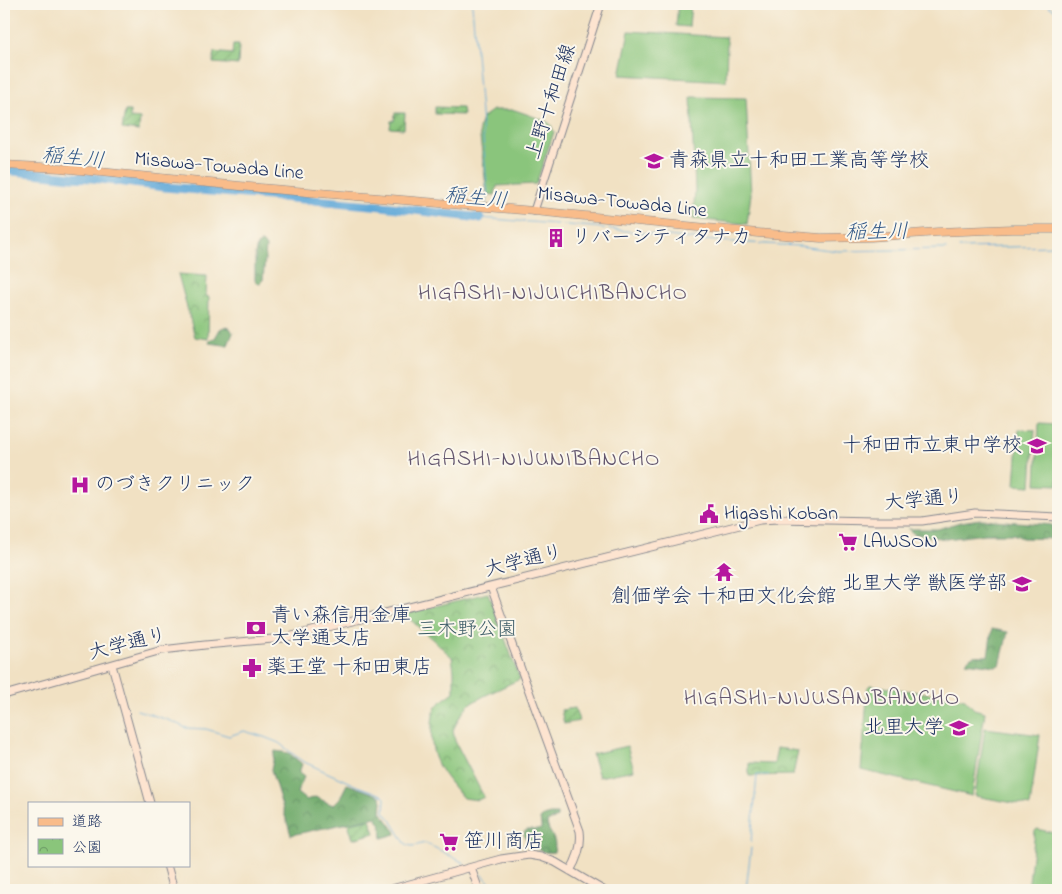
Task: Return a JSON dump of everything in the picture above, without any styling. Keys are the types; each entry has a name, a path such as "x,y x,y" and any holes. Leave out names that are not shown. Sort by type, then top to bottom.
{"main road":[{"name":"Misawa-Towada Line","path":"4,165 60,168 268,188 534,210 821,238 1012,229 1058,229"}],"street":[{"name":"上野十和田線","path":"534,210 601,4"},
{"name":"大学通り","path":"4,695 162,650 284,638 760,520 778,518 922,521 975,512 1058,517"},
{"path":"491,587 580,832 581,845 579,854 570,871"},
{"path":"112,665 150,802"},
{"path":"388,890 501,859 534,855 547,859 603,890"},
{"path":"167,866 174,890"},
{"path":"471,868 478,890"}],"green space":[{"path":"678,4 691,4 689,27 676,26"},
{"path":"629,31 726,37 726,81 620,75"},
{"path":"233,45 239,45 238,65 213,63 214,52 232,54"},
{"path":"691,97 746,98 751,194 747,224 693,219 695,190"},
{"path":"435,107 462,108 463,115 435,114"},
{"path":"493,110 515,110 546,121 551,125 554,132 536,184 497,186 495,195 487,194 479,129 482,118"},
{"path":"125,111 130,111 130,118 140,119 139,131 122,129"},
{"path":"395,113 405,113 404,129 390,128 391,121 394,121"},
{"path":"262,242 266,247 263,280 260,283 256,283 255,255 257,245"},
{"path":"178,274 207,276 206,296 209,297 208,339 195,337"},
{"path":"224,327 230,328 233,333 228,345 209,343 211,339 215,338 220,329"},
{"path":"1039,423 1058,424 1058,485 1036,484"},
{"path":"1019,429 1035,430 1031,486 1015,485"},
{"path":"981,519 1052,525 1052,533 1058,534 1058,539 1022,538 1013,534 985,534 946,539 914,534 908,529 938,529 960,522"},
{"name":"三木野公園","path":"488,593 520,679 468,705 453,730 455,741 484,797 478,800 463,798 438,765 433,748 432,724 434,711 440,703 454,692 452,657 404,614"},
{"path":"992,629 1008,632 1000,665 966,662 973,656 988,656"},
{"path":"870,685 965,699 974,709 985,712 972,796 861,770 868,687"},
{"path":"575,708 579,721 564,724 561,710"},
{"path":"985,728 1040,735 1030,806 975,796"},
{"path":"627,746 634,770 599,777 592,754"},
{"path":"777,748 798,751 793,775 749,776 749,763 774,764"},
{"path":"275,751 289,753 302,764 299,773 304,777 297,793 306,800 315,797 333,805 340,798 347,784 380,796 382,801 381,812 396,834 382,838 381,825 376,817 291,835 271,770"},
{"path":"550,814 557,814 557,817 547,822 555,843 554,852 550,853 531,845 527,841 524,832 541,829 540,819"},
{"path":"370,819 375,833 353,839 348,823"},
{"path":"1037,829 1058,834 1058,890 1028,890 1035,831"}],"waterway":[{"path":"472,4 488,199 486,204"},
{"path":"1046,4 1058,13"},
{"name":"稲生川","path":"4,170 165,187 382,206 480,218"},
{"name":"稲生川","path":"483,210 480,218 593,227 702,240 799,246 838,251 946,249"},
{"name":"稲生川","path":"959,248 1058,246"},
{"path":"137,710 186,728 206,729 229,736 244,731 279,743 302,761 382,795 385,798 384,812 408,845 413,846 426,843 464,863"},
{"path":"751,842 757,775 769,775"},
{"path":"746,890 751,848"},
{"path":"482,874 494,890"}],"place":[{"name":"青森県立十和田工業高等学校","path":"654,161"},
{"name":"リバーシティタナカ","path":"556,238"},
{"name":"十和田市立東中学校","path":"1037,446"},
{"name":"のづきクリニック","path":"80,485"},
{"name":"Higashi Koban","path":"709,514"},
{"name":"LAWSON","path":"848,542"},
{"name":"創価学会 十和田文化会館","path":"724,572"},
{"name":"北里大学 獣医学部","path":"1022,584"},
{"name":"青い森信用金庫 大学通支店","path":"256,628"},
{"name":"薬王堂 十和田東店","path":"252,668"},
{"name":"北里大学","path":"959,728"},
{"name":"笹川商店","path":"449,842"}],"district":[{"name":"HIGASHI-NIJUICHIBANCHO","path":"553,294"},
{"name":"HIGASHI-NIJUNIBANCHO","path":"534,460"},
{"name":"HIGASHI-NIJUSANBANCHO","path":"822,699"}]}
